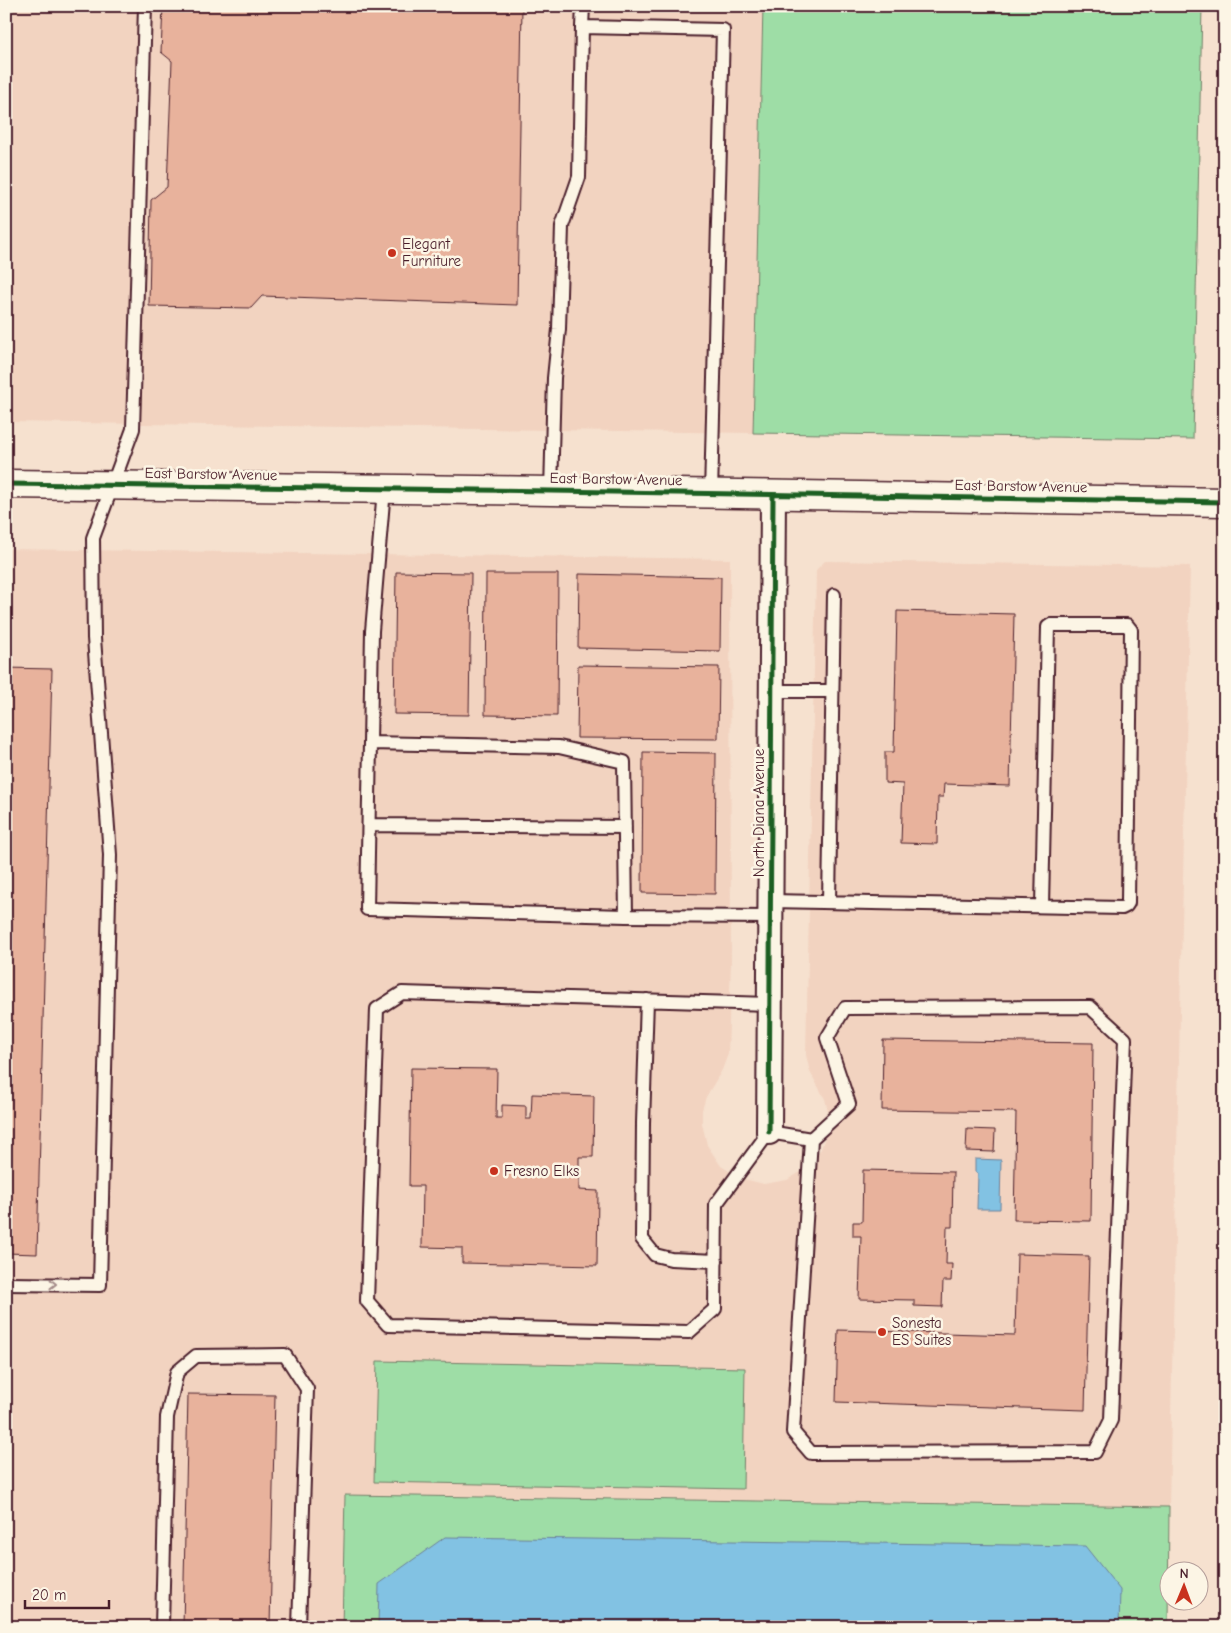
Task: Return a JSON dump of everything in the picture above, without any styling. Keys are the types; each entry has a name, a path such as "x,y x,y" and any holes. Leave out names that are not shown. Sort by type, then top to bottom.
{"main road":[{"name":"East Barstow Avenue","path":"6,484 384,490 551,490 1225,502"}],"street":[{"name":"North Diana Avenue","path":"769,1132 772,495"}],"lane":[{"path":"6,1284 100,1285 110,855 94,638 93,538 133,429 145,6"},
{"path":"551,490 554,378 559,330 562,226 579,177 583,6"},
{"path":"582,27 723,30 711,494"},
{"path":"384,490 372,630 367,909 626,916 771,909 829,902 1122,908 1128,903 1131,630 1128,625 1052,625 1048,627 1042,906"},
{"path":"829,902 834,595"},
{"path":"772,691 832,691"},
{"path":"370,743 559,747 624,762 626,916"},
{"path":"369,825 625,827"},
{"path":"770,1004 402,993 377,1009 367,1301 388,1325 689,1332 715,1309 716,1204 769,1132 811,1139"},
{"path":"647,1000 642,1239 655,1255 671,1259 716,1260"},
{"path":"1090,1007 1125,1039 1111,1420 1095,1452 811,1452 793,1432 811,1139 849,1104 827,1038 845,1008 1090,1007"},
{"path":"162,1627 167,1417 177,1372 196,1356 285,1355 307,1389 299,1627"}],"shaded area":[{"path":"6,6 763,6 753,433 6,422"},
{"path":"6,549 730,559 731,961 728,1054 722,1070 706,1097 702,1110 702,1123 707,1145 721,1166 740,1178 764,1184 787,1180 807,1168 821,1149 829,1126 825,1099 810,1072 806,1055 816,570 825,561 1190,566 1169,1507 345,1495 342,1627 6,1627"}],"green space":[{"path":"763,6 1202,6 1193,439 753,433"},
{"path":"377,1361 745,1368 743,1489 374,1482"},
{"path":"345,1495 1169,1507 1169,1560 1158,1560 1158,1610 1168,1610 1168,1627 342,1627"}],"water":[{"path":"975,1159 1001,1160 1000,1209 977,1209 978,1173 975,1172"},
{"path":"445,1537 1085,1546 1120,1590 1119,1627 378,1627 379,1584"}],"building":[{"path":"163,6 522,6 517,305 262,296 251,308 149,306 151,200 167,187 172,61 161,52"},
{"path":"396,572 471,573 469,715 394,714"},
{"path":"486,574 558,574 557,716 485,715"},
{"path":"579,574 721,577 720,651 578,648"},
{"path":"897,611 1014,614 1010,786 944,784 943,797 938,797 937,844 901,843 903,784 885,783 885,752 894,752"},
{"path":"578,665 719,667 718,739 577,738"},
{"path":"6,668 52,669 37,1254 6,1253"},
{"path":"643,752 716,753 715,894 642,893"},
{"path":"883,1040 1093,1043 1091,1221 1014,1220 1016,1112 882,1110"},
{"name":"Fresno Elks","path":"411,1068 497,1069 496,1118 502,1118 502,1105 526,1106 526,1119 531,1119 532,1094 594,1096 593,1157 579,1157 579,1190 598,1191 597,1266 462,1263 462,1248 422,1247 423,1186 409,1186"},
{"path":"967,1129 995,1130 994,1152 966,1151"},
{"name":"Sonesta ES Suites","path":"863,1170 953,1172 952,1227 947,1227 946,1264 952,1264 951,1281 943,1281 942,1307 914,1306 914,1300 859,1299 861,1236 853,1236 853,1222 862,1222"},
{"name":"Sonesta ES Suites","path":"1017,1254 1089,1256 1085,1410 836,1402 838,1330 1015,1335"},
{"path":"188,1394 275,1395 270,1627 183,1627"}],"cycle path":[{"path":"6,484 1225,502"},
{"path":"769,1132 773,495"}],"place":[{"name":"Elegant Furniture","path":"392,253"},
{"name":"Fresno Elks","path":"494,1171"},
{"name":"Sonesta ES Suites","path":"882,1332"}]}
